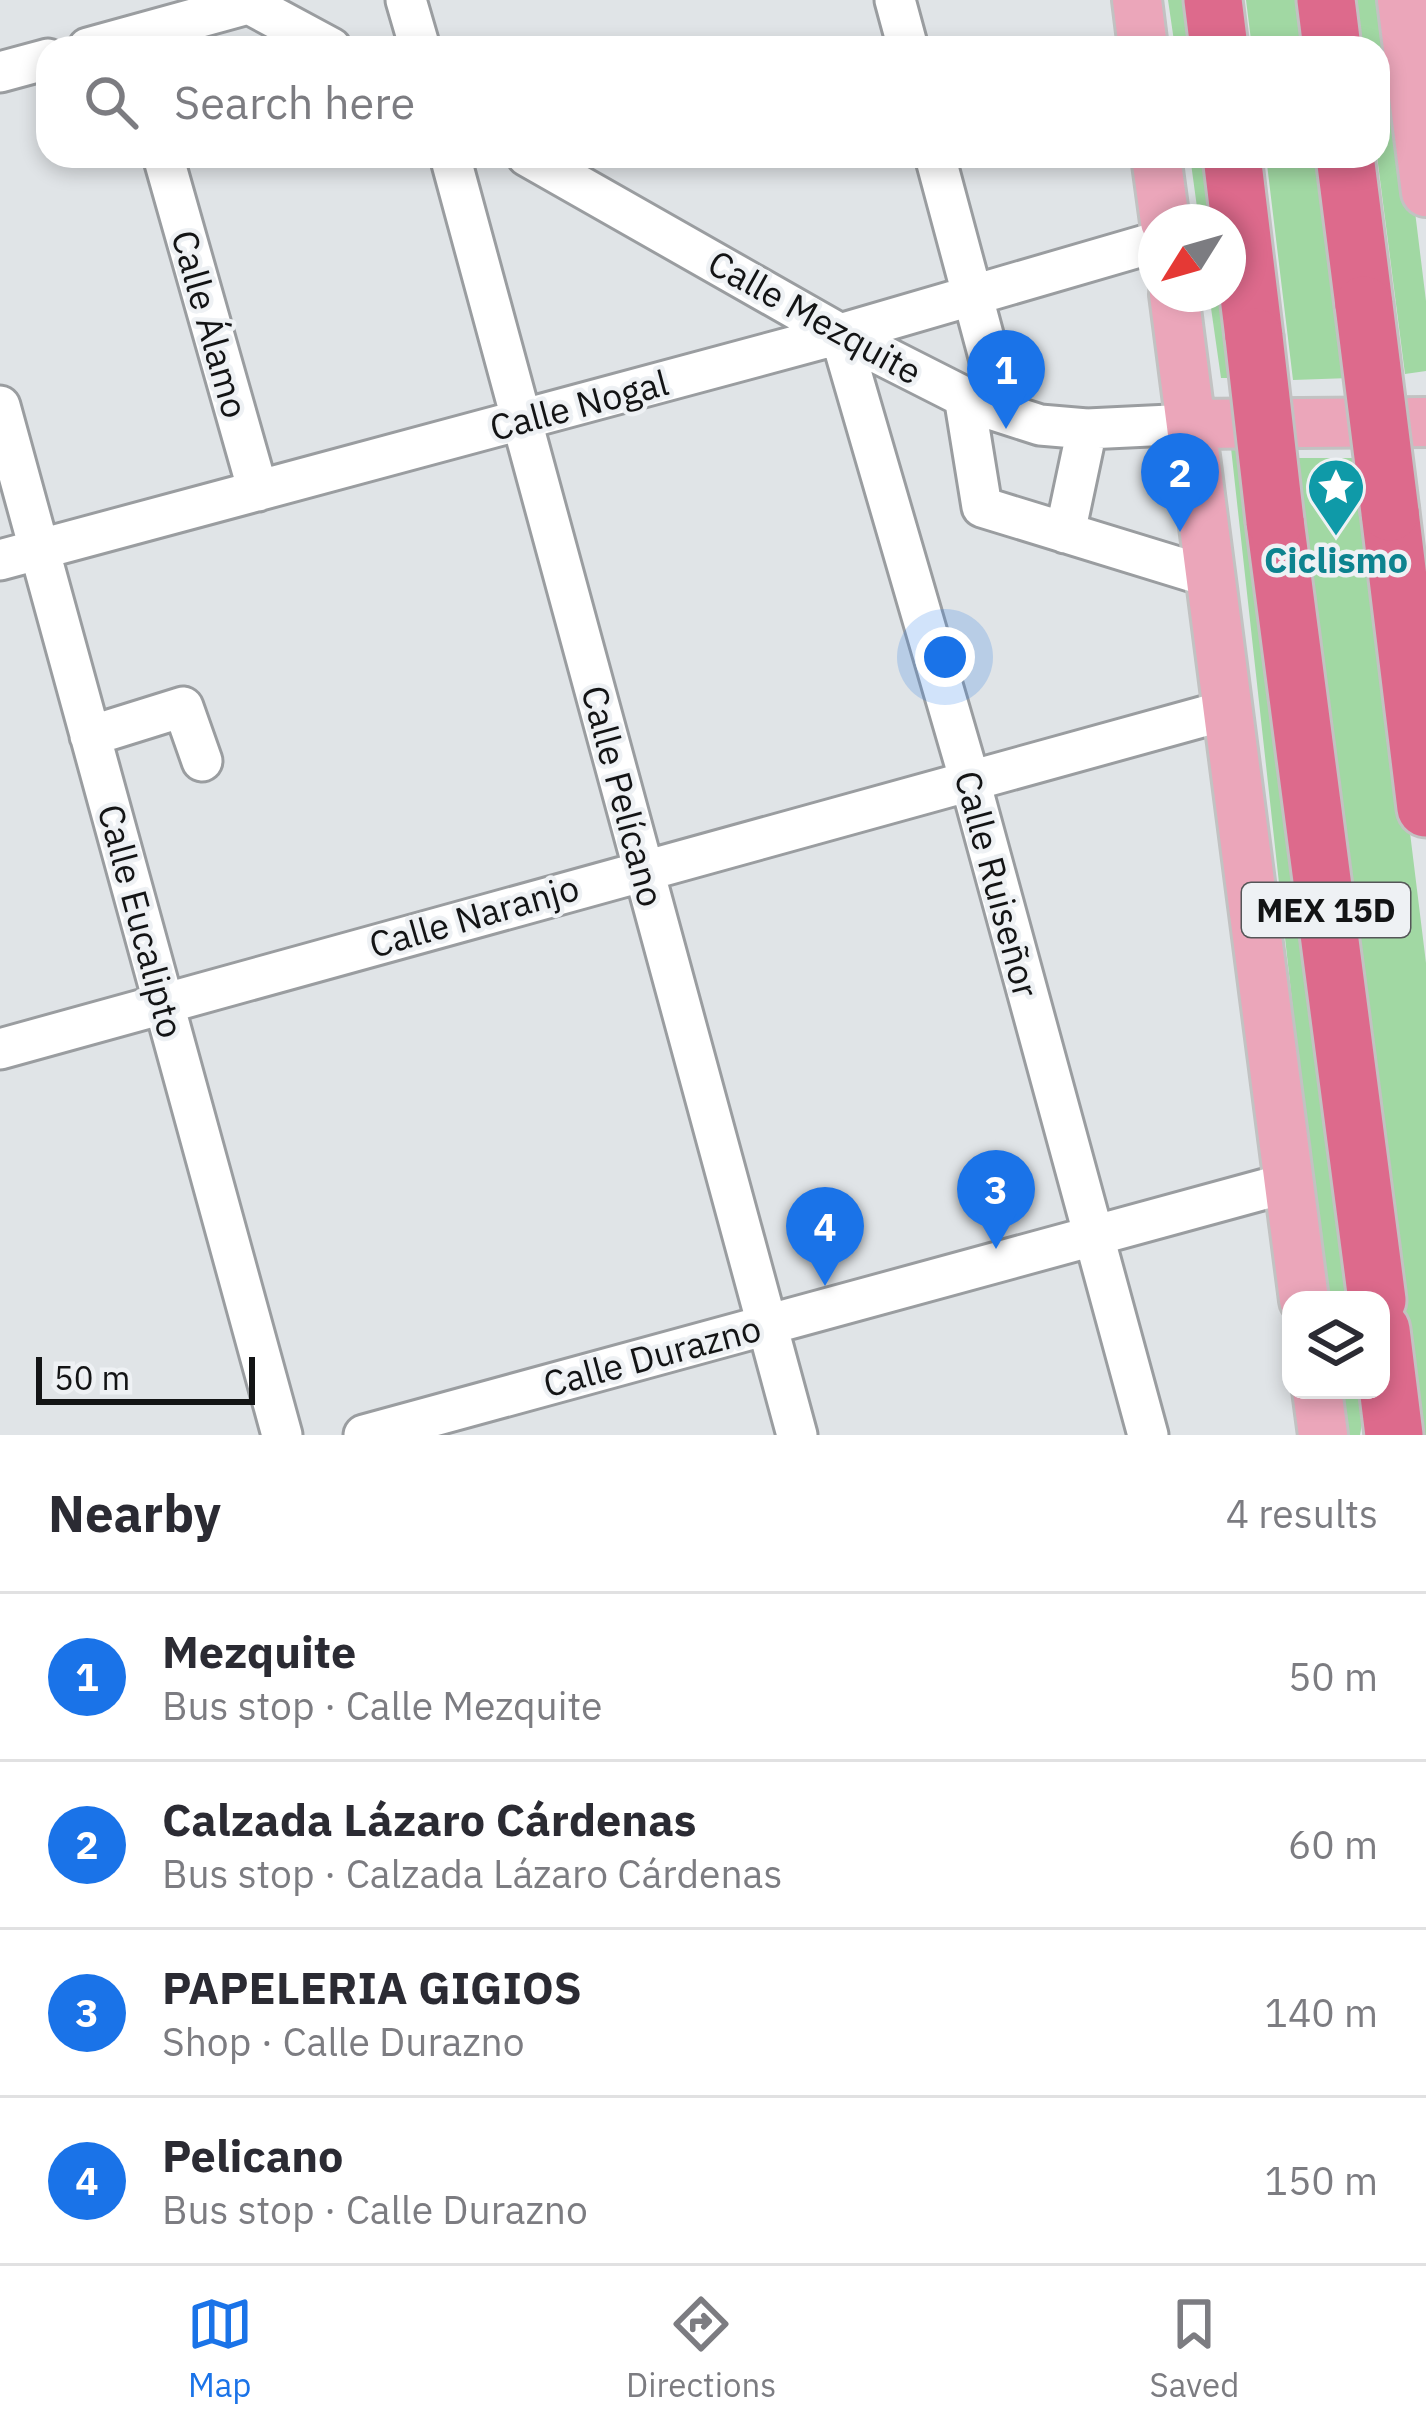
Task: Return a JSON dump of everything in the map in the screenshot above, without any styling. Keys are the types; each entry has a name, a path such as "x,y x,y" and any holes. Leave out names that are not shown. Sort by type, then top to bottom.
{"highway":[{"path":"1214,0 1218,36"},
{"path":"1326,0 1330,36"},
{"name":"MEX 15D","path":"1233,168 1376,1291"},
{"path":"1347,168 1426,808"},
{"path":"1374,1435 1378,1399"},
{"path":"1388,1399 1394,1435"}],"main road":[{"path":"1137,0 1142,36"},
{"path":"1402,0 1426,192"},
{"path":"1158,168 1163,204"},
{"path":"1176,312 1303,1291"},
{"path":"1191,424 1426,422"},
{"path":"1318,1399 1323,1435"}],"street":[{"path":"406,0 416,36"},
{"path":"895,0 905,36"},
{"path":"148,36 251,1 311,36"},
{"path":"0,72 36,62"},
{"name":"Calle Álamo","path":"166,168 258,491"},
{"name":"Calle Pelícano","path":"453,168 797,1435"},
{"name":"Calle Mezquite","path":"548,168 840,334 1004,413 1040,425 1087,429 1191,424"},
{"path":"938,168 1004,413"},
{"name":"Calle Nogal","path":"0,560 840,334 1138,247"},
{"name":"Calle Ruiseñor","path":"840,334 970,782 1148,1435"},
{"path":"964,396 982,507 1210,577"},
{"name":"Calle Eucalipto","path":"0,406 282,1435"},
{"path":"1065,532 1087,429"},
{"path":"91,736 183,707 202,761"},
{"name":"Calle Naranjo","path":"0,1049 1227,710"},
{"name":"Calle Durazno","path":"364,1435 1287,1183"}],"green space":[{"path":"1168,0 1199,0 1203,36 1173,36"},
{"path":"1246,0 1303,0 1308,36 1250,36"},
{"path":"1356,0 1389,0 1426,301 1426,371 1405,374 1379,168 1390,168 1390,36 1360,36"},
{"path":"1192,168 1217,168 1221,204 1197,204"},
{"path":"1267,168 1324,168 1350,378 1293,380"},
{"path":"1212,312 1231,312 1240,378 1221,378"},
{"path":"1231,448 1252,450 1366,1291 1324,1291"},
{"path":"1298,458 1364,458 1426,963 1426,1435 1420,1435"},
{"path":"1336,1399 1366,1399 1360,1435 1339,1435"}],"place":[{"name":"Mezquite","path":"1006,429"},
{"name":"Calzada Lázaro Cárdenas","path":"1180,532"},
{"name":"Ciclismo","path":"1336,538"},
{"name":"PAPELERIA GIGIOS","path":"996,1249"},
{"name":"Pelicano","path":"825,1286"}]}
